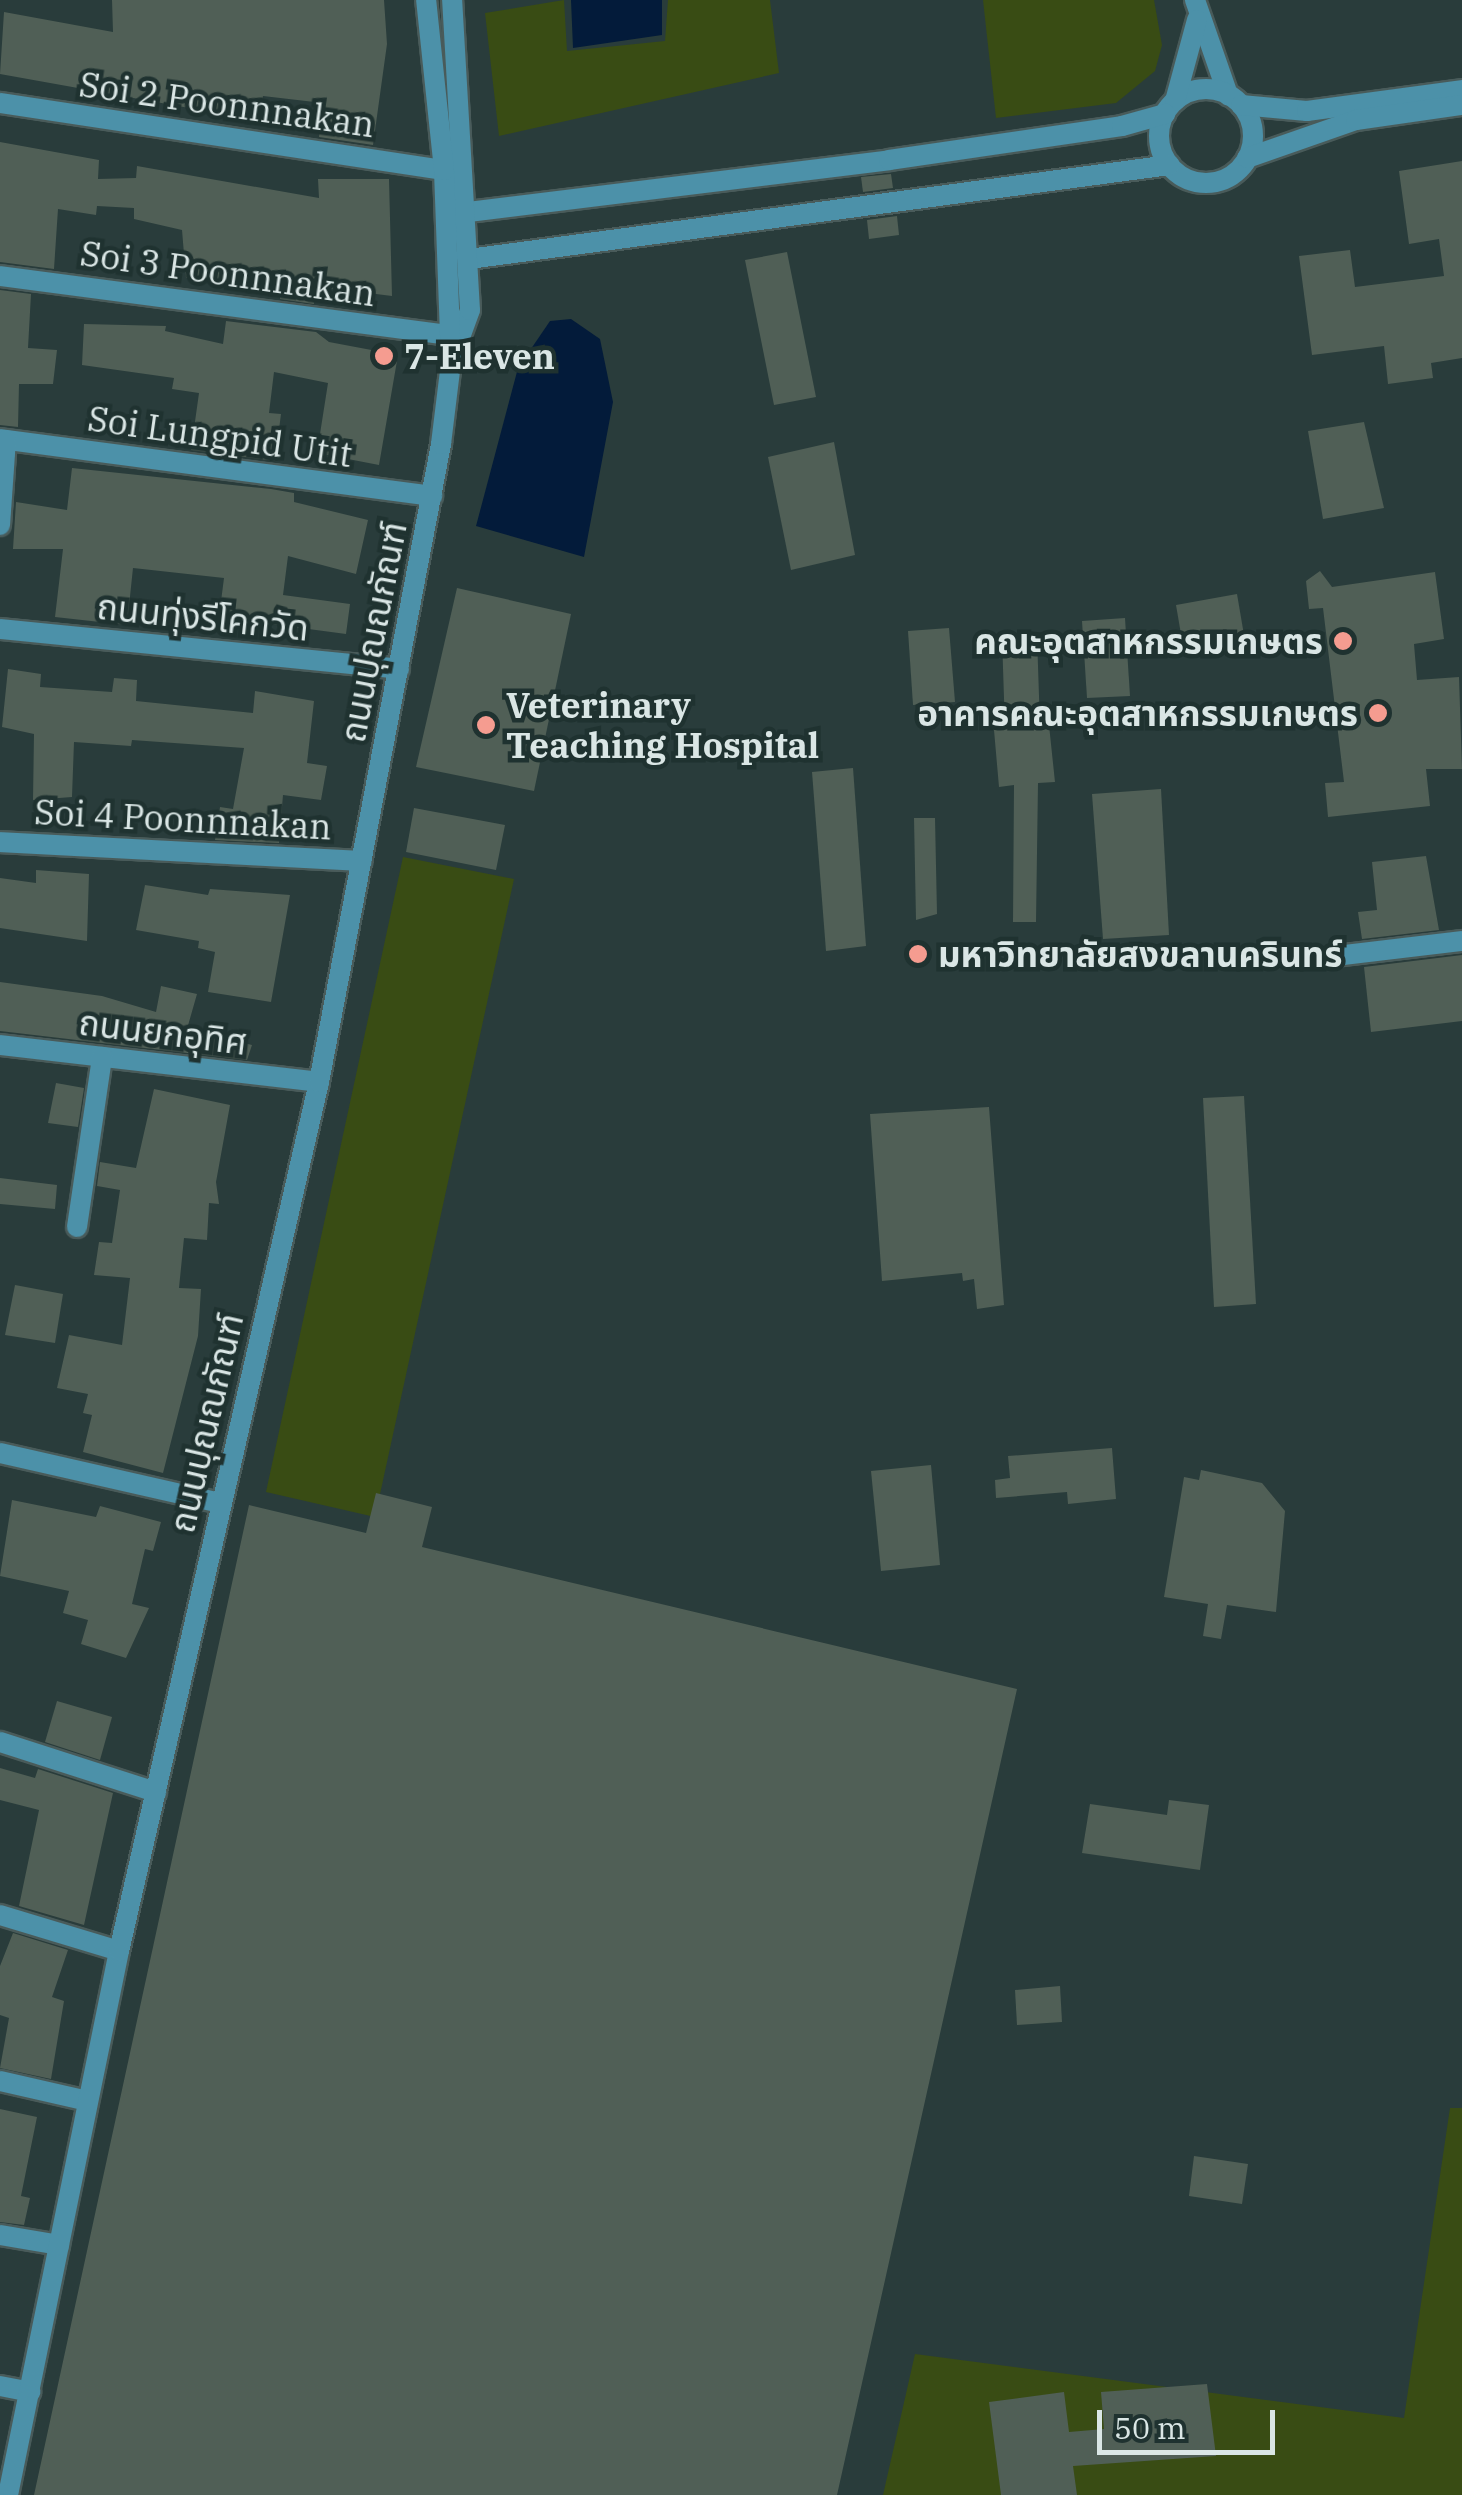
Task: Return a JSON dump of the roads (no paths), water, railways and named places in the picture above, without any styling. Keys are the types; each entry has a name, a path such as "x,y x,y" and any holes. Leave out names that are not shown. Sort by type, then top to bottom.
{"street":[{"name":"ถนนปุณณกัณฑ์","path":"426,0 444,170 450,362"},
{"name":"ถนนปุณณกัณฑ์","path":"8,2495 119,1951 319,1082 432,496 450,362 470,310 468,212 452,0"},
{"path":"1196,10 1253,135 1247,158 1234,174 1204,183 1170,164 1160,144 1196,10"},
{"path":"468,212 889,160 1122,126 1204,89 1234,100 1307,110 1462,90"},
{"name":"Soi 2 Poonnnakan","path":"0,103 444,170"},
{"path":"1247,158 1356,120 1462,105"},
{"path":"470,259 1170,164"},
{"name":"Soi 3 Poonnnakan","path":"0,276 447,335"},
{"path":"0,525 3,440"},
{"name":"Soi Lungpid Utit","path":"3,440 432,496"},
{"name":"ถนนทุ่งรีโคกวัด","path":"0,629 399,669"},
{"name":"Soi 4 Poonnnakan","path":"0,842 362,861"},
{"path":"1336,956 1462,941"},
{"name":"ถนนยกอุทิศ","path":"0,1045 319,1082"},
{"path":"77,1227 102,1057"},
{"path":"0,1453 220,1503"},
{"path":"0,1742 156,1792"},
{"path":"0,1915 119,1951"},
{"path":"0,2081 87,2102"},
{"path":"0,2235 59,2244"},
{"path":"0,2386 30,2392"}],"water":[{"path":"571,0 662,0 662,35 573,48"},
{"path":"571,319 600,339 613,402 584,557 476,526 518,368 550,321"}],"place":[{"name":"7-Eleven","path":"384,356"},
{"name":"คณะอุตสาหกรรมเกษตร","path":"1343,641"},
{"name":"อาคารคณะอุตสาหกรรมเกษตร","path":"1378,713"},
{"name":"Veterinary Teaching Hospital","path":"486,725"},
{"name":"มหาวิทยาลัยสงขลานครินทร์","path":"918,954"}]}
